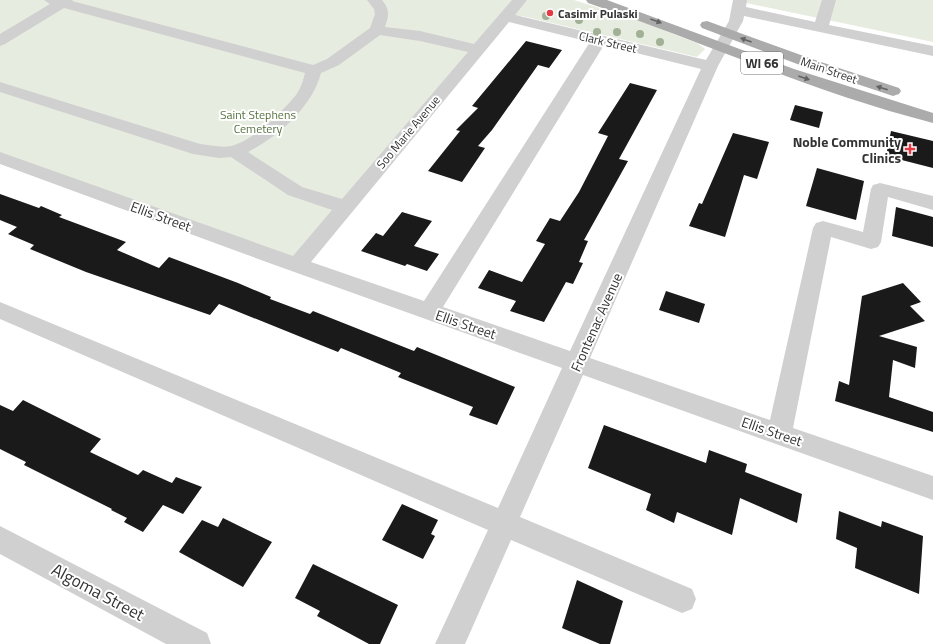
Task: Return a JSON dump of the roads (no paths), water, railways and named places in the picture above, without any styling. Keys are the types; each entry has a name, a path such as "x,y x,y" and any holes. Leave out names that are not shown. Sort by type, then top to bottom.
{"main road":[{"name":"WI 66","path":"593,0 664,24 725,40 839,90 933,118"},
{"path":"636,0 668,11"},
{"name":"Main Street","path":"695,21 725,40 806,62 904,94"}],"street":[{"path":"0,41 60,1 314,70 333,62 377,30 382,14 381,8 374,0"},
{"name":"Soo Marie Avenue","path":"297,265 520,0"},
{"path":"821,28 829,0"},
{"path":"738,5 821,28 933,51"},
{"name":"Frontenac Avenue","path":"450,644 710,66 736,21 738,5"},
{"name":"Clark Street","path":"506,17 710,66"},
{"path":"377,30 420,36 478,50"},
{"path":"429,311 599,40"},
{"path":"0,87 199,150 235,151 255,141 289,114 310,85 314,70"},
{"path":"235,151 294,191 345,207"},
{"name":"Ellis Street","path":"0,158 297,265 933,488"},
{"path":"779,434 823,228 871,242 880,189 933,204"},
{"path":"0,310 682,599"},
{"name":"Algoma Street","path":"0,539 196,644"}],"place":[{"name":"Casimir Pulaski","path":"550,13"},
{"name":"Noble Community Clinics","path":"910,149"}],"park label":[{"name":"Saint Stephens Cemetery","path":"258,121"}]}
